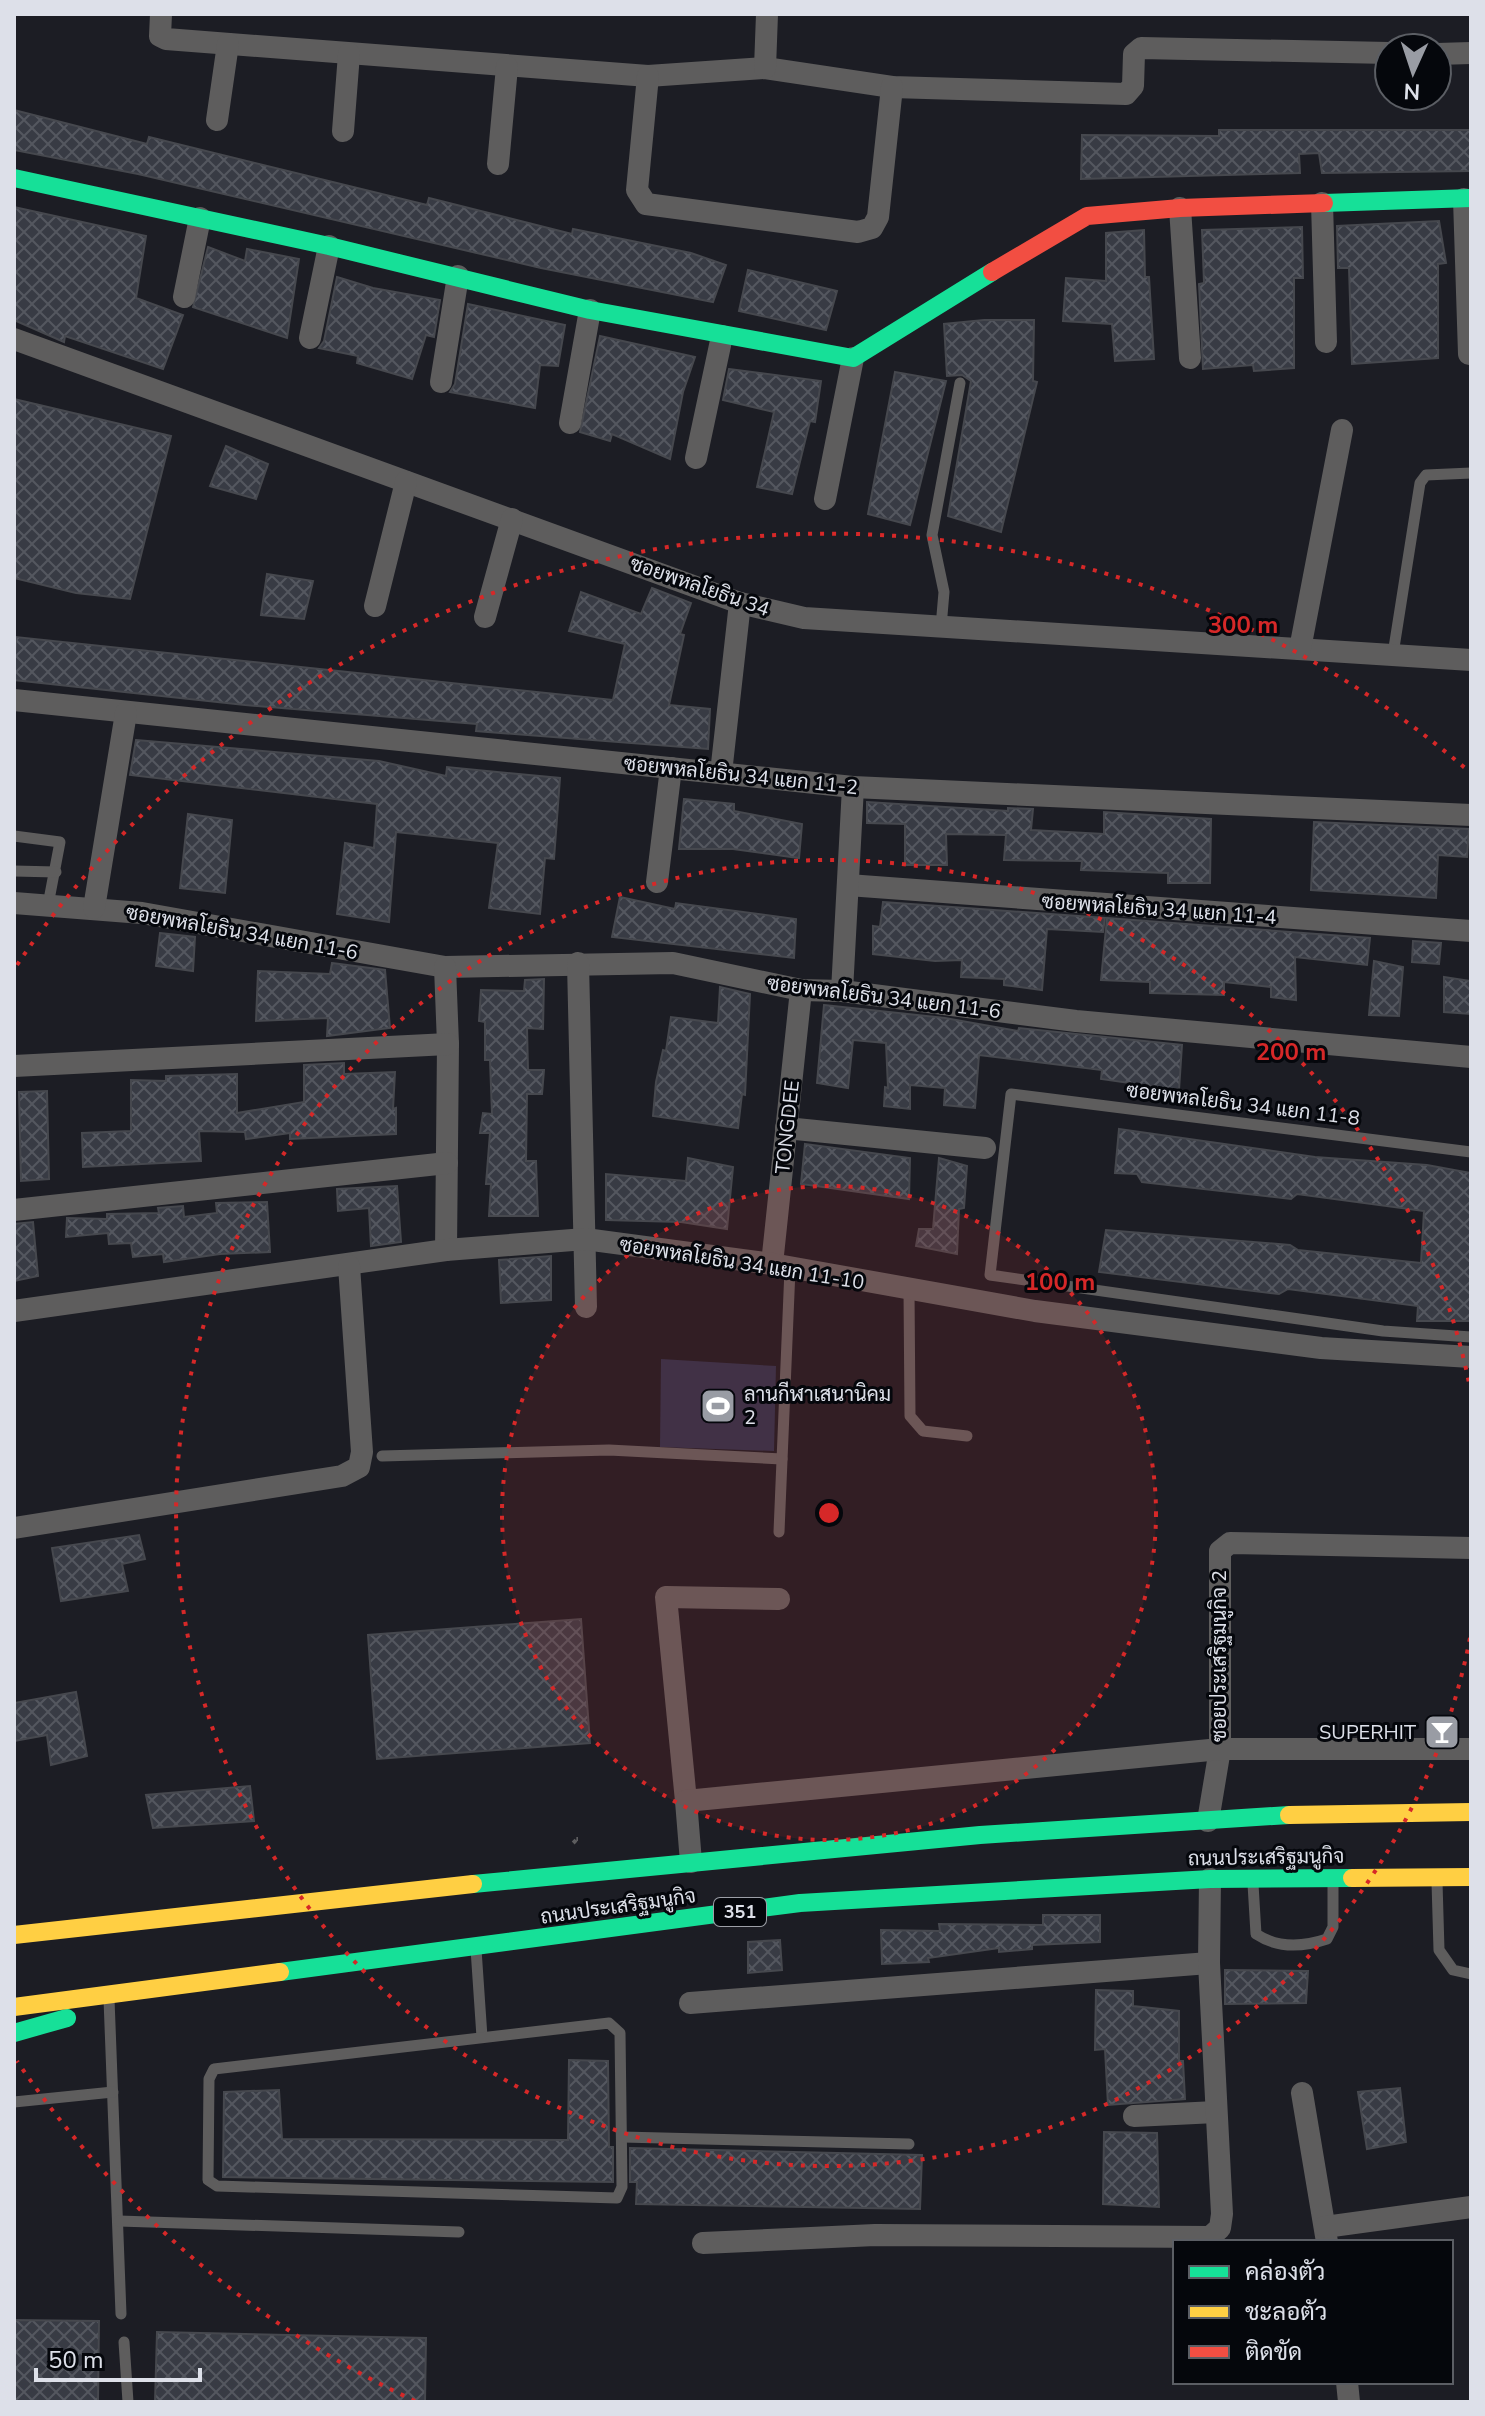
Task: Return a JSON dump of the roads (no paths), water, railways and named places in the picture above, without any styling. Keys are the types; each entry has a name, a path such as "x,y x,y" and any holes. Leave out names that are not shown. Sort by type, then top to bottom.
{"main road":[{"path":"14,178 329,246 590,310 853,358 1087,216 1180,208 1467,198"},
{"name":"ถนนประเสริฐมนูกิจ","path":"14,1935 940,1836 1387,1812 1471,1812"},
{"name":"ถนนประเสริฐมนูกิจ","path":"14,2007 800,1903 1210,1879 1471,1877"},
{"path":"29,1914 87,1925"},
{"path":"14,2033 79,2014 103,1997"}],"street":[{"path":"161,14 160,36 166,39 648,76 765,68 892,87 1117,95 1126,94 1133,86 1134,54 1141,48 1373,53"},
{"path":"765,68 767,14"},
{"path":"217,120 228,44"},
{"path":"343,131 349,54"},
{"path":"498,164 507,67"},
{"path":"648,76 637,190 646,204 858,232 872,228 878,217 892,87"},
{"path":"1467,198 1469,354"},
{"path":"1322,203 1326,342"},
{"path":"1180,208 1190,358"},
{"path":"184,297 200,218"},
{"path":"310,338 329,246"},
{"path":"441,382 458,276"},
{"path":"570,423 590,310"},
{"path":"696,458 722,336"},
{"name":"ซอยพหลโยธิน 34","path":"14,339 740,603 804,618 1471,660"},
{"path":"825,499 853,358"},
{"path":"1300,649 1342,430"},
{"path":"375,606 406,482"},
{"path":"485,617 512,519"},
{"path":"721,773 740,603"},
{"name":"ซอยพหลโยธิน 34 แยก 11-2","path":"14,700 853,787 1471,815"},
{"path":"94,908 126,713"},
{"path":"657,882 671,768"},
{"path":"842,991 853,787"},
{"name":"ซอยพหลโยธิน 34 แยก 11-4","path":"848,885 1471,931"},
{"name":"ซอยพหลโยธิน 34 แยก 11-6","path":"14,903 94,908 445,967 673,963 801,990 842,991 1076,1021 1471,1057"},
{"path":"578,963 586,1307"},
{"path":"445,967 448,1044 446,1250"},
{"name":"TONGDEE","path":"781,1267 786,1128 801,990"},
{"path":"14,1066 448,1044"},
{"path":"786,1128 985,1148"},
{"path":"14,1210 447,1163"},
{"name":"ซอยพหลโยธิน 34 แยก 11-10","path":"14,1311 446,1250 585,1239 781,1267 909,1290 1321,1348 1471,1357"},
{"path":"14,1528 342,1476 359,1467 362,1452 349,1266"},
{"name":"ซอยประเสริฐมนูกิจ 2","path":"1208,1821 1220,1749 1220,1551 1230,1543 1471,1548"},
{"path":"691,1862 666,1597 779,1599"},
{"path":"686,1801 1220,1749 1471,1749"},
{"path":"703,2243 875,2235 1210,2237 1220,2228 1222,2214 1209,1963 1210,1879"},
{"path":"690,2003 1209,1963"},
{"path":"1302,2093 1326,2235 1471,2207"},
{"path":"1134,2116 1216,2112"}],"lane":[{"path":"941,627 944,592 932,535 960,383"},
{"path":"1393,654 1420,483 1426,475 1471,473"},
{"path":"14,836 60,842 48,905"},
{"path":"14,871 56,872"},
{"name":"ซอยพหลโยธิน 34 แยก 11-8","path":"1471,1152 1011,1094 990,1275 1383,1331 1471,1337"},
{"path":"779,1532 782,1459 781,1267"},
{"path":"909,1290 910,1416 923,1431 967,1436"},
{"path":"382,1456 609,1450 782,1459"},
{"path":"1437,1876 1439,1950 1453,1970 1471,1974"},
{"path":"1253,1878 1256,1934 1268,1942 1309,1945 1327,1939 1333,1927 1333,1877"},
{"path":"476,1948 482,2037"},
{"path":"103,1997 113,2092 121,2314"},
{"path":"609,2023 616,2026 620,2033 622,2137 622,2187 613,2199 217,2186 208,2180 209,2079 214,2069 609,2023"},
{"path":"14,2102 113,2092"},
{"path":"622,2137 909,2144"},
{"path":"119,2221 459,2232"},
{"path":"124,2342 128,2402"}],"place":[{"name":"ลานกีฬาเสนานิคม 2","path":"718,1406"},
{"name":"SUPERHIT","path":"1442,1732"}]}
